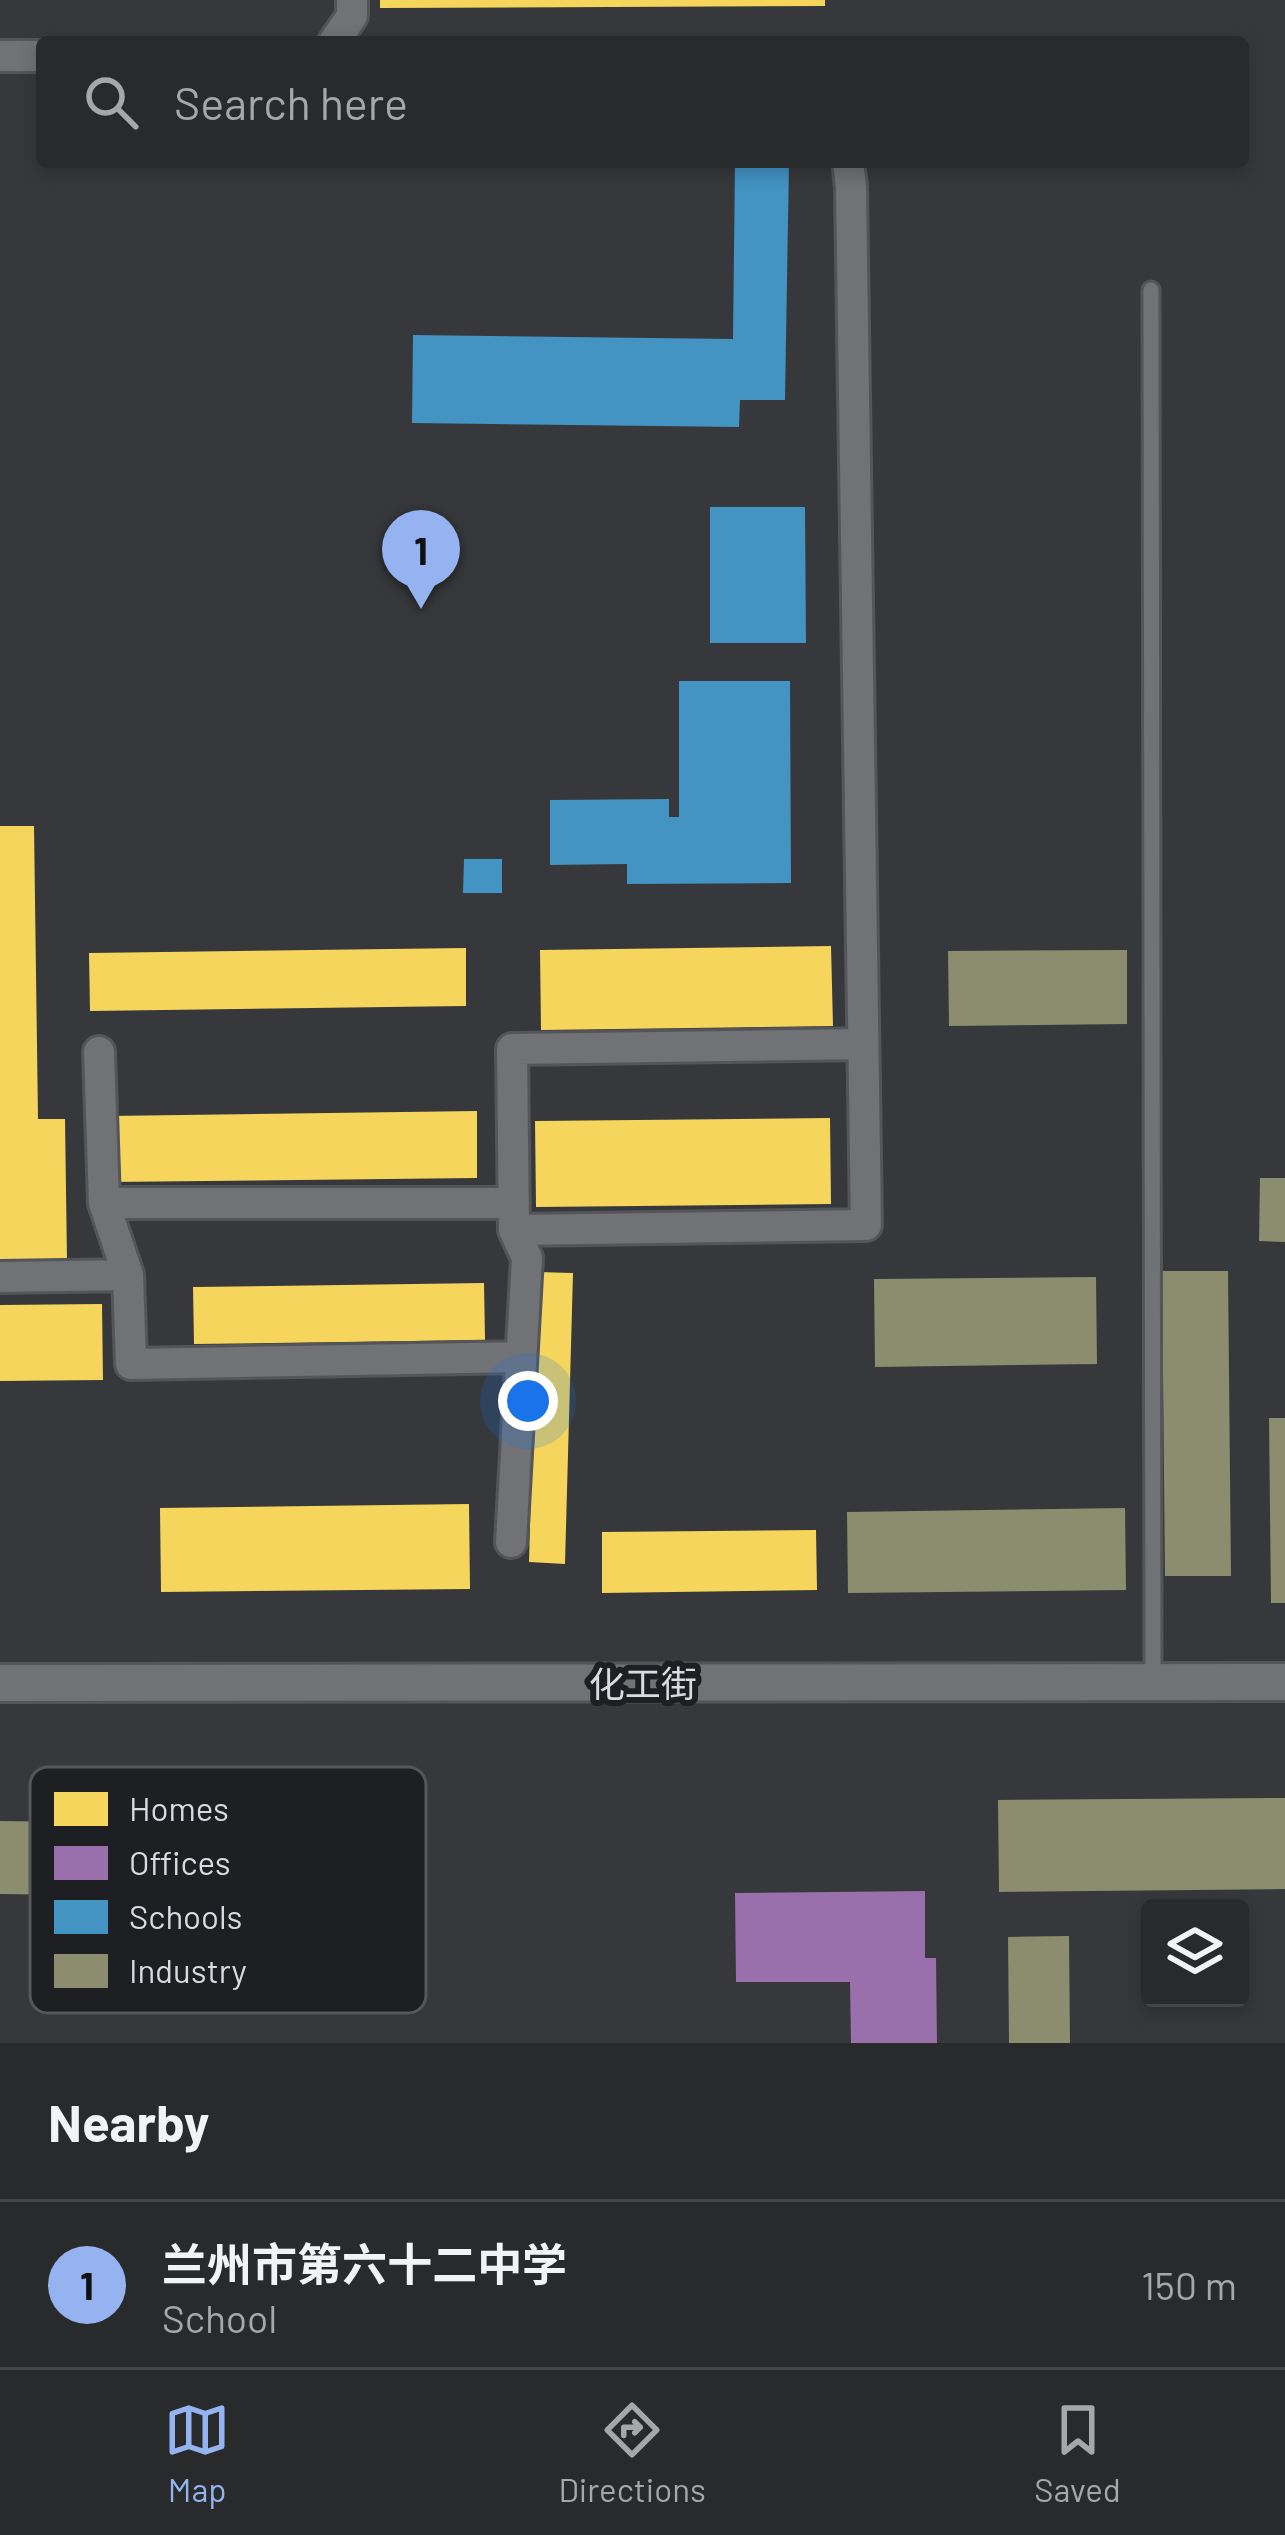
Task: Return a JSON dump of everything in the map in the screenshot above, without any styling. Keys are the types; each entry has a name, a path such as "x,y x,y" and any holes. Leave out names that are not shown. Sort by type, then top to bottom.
{"street":[{"path":"338,36 352,16 352,0"},
{"path":"0,56 36,56"},
{"path":"104,1203 866,1225 848,168"},
{"path":"511,1542 526,1258 514,1216 512,1049 863,1044"},
{"path":"99,1052 104,1203 128,1275 131,1364 519,1357"},
{"path":"0,1276 128,1275"},
{"name":"化工街","path":"0,1683 1285,1682"}],"lane":[{"path":"1151,290 1153,1682"}],"building: Homes":[{"path":"380,0 825,0 825,6 380,8"},
{"path":"0,826 34,826 38,1119 65,1119 67,1261 0,1262"},
{"path":"831,946 833,1026 541,1030 540,950"},
{"path":"466,948 466,1006 90,1011 89,953"},
{"path":"477,1111 477,1178 109,1182 108,1116"},
{"path":"830,1118 831,1204 536,1207 535,1121"},
{"path":"537,1272 573,1273 565,1564 529,1562"},
{"path":"484,1283 485,1340 194,1344 193,1287"},
{"path":"102,1304 103,1380 0,1381 0,1305"},
{"path":"469,1504 470,1589 161,1592 160,1508"},
{"path":"816,1530 817,1590 602,1593 602,1532"}],"building: Offices":[{"path":"925,1891 925,1958 936,1958 937,2043 851,2043 850,1982 736,1982 735,1893"}],"building: Schools":[{"path":"735,168 789,168 785,400 740,400 739,427 412,423 413,335 733,339"},
{"path":"710,507 805,507 806,643 710,643"},
{"path":"679,681 790,681 791,883 627,884 627,864 550,865 550,800 669,799 669,817 679,817"},
{"path":"464,859 502,859 502,893 463,893"}],"building: Industry":[{"path":"1127,950 1127,1024 949,1026 948,951"},
{"path":"1260,1178 1285,1178 1285,1242 1259,1241"},
{"path":"1162,1271 1228,1271 1231,1576 1165,1576"},
{"path":"1096,1277 1097,1364 875,1367 874,1279"},
{"path":"1269,1418 1285,1418 1285,1603 1271,1603"},
{"path":"1125,1508 1126,1590 848,1593 847,1512"},
{"path":"1285,1798 1285,1889 999,1892 998,1800"},
{"path":"0,1821 30,1821 30,1894 0,1894"},
{"path":"1069,1936 1070,2043 1009,2043 1008,1937"}],"place":[{"name":"兰州市第六十二中学","path":"421,609"}]}
